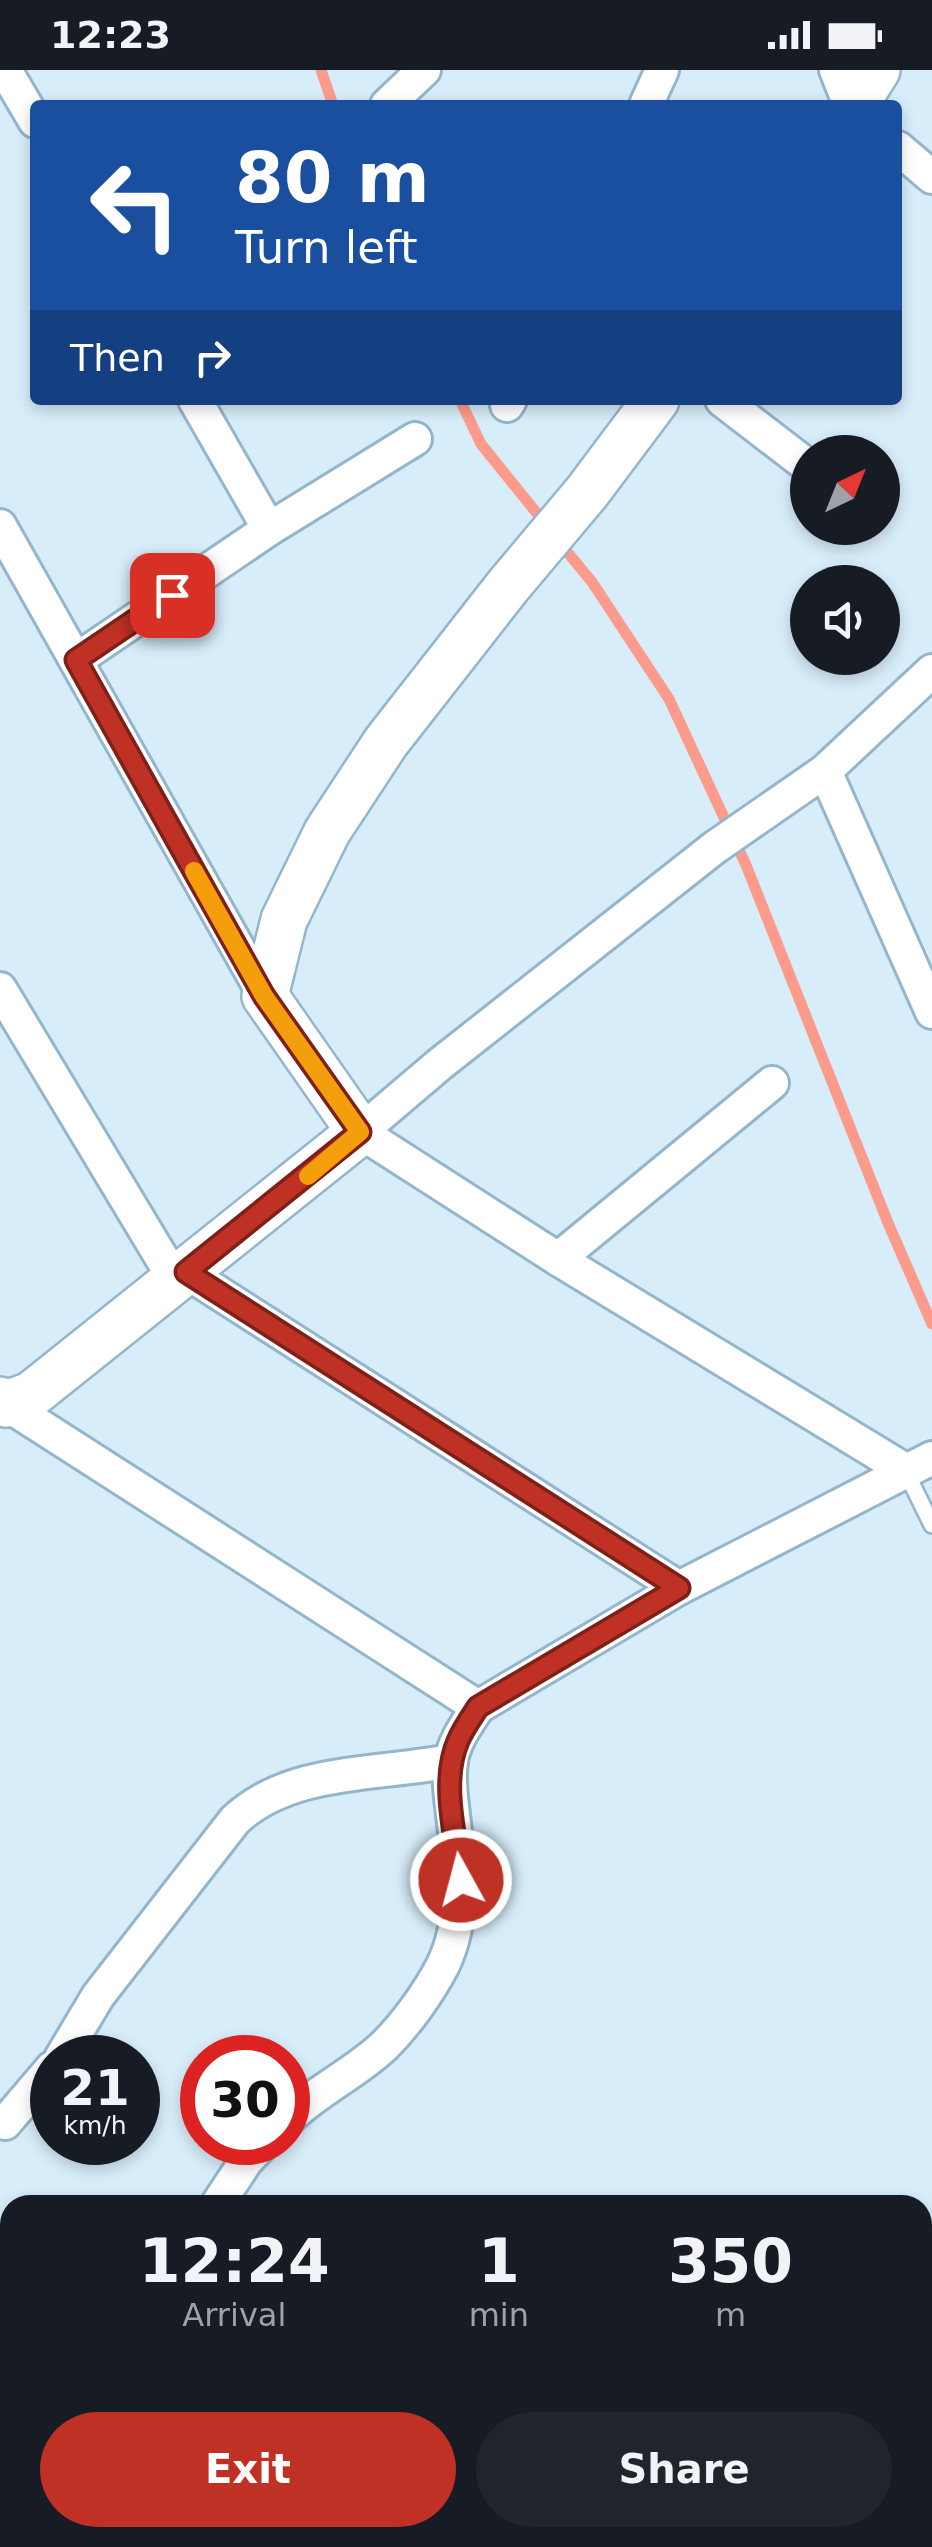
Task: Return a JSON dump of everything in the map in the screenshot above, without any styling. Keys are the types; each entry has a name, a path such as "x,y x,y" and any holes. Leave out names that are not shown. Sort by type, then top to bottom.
{"street":[{"path":"6,70 30,113"},
{"path":"392,100 424,70"},
{"path":"648,100 662,70"},
{"path":"836,70 850,100"},
{"path":"856,100 877,70"},
{"path":"902,151 932,177"},
{"path":"198,405 269,529"},
{"path":"264,996 284,920 327,832 386,742 652,405"},
{"path":"729,405 790,452"},
{"path":"76,660 269,529 415,439"},
{"path":"0,526 264,996 360,1132 558,1259 918,1464"},
{"path":"3,1402 31,1395 714,848 825,771 932,671"},
{"path":"825,771 928,994"},
{"path":"0,989 180,1276 679,1588"},
{"path":"558,1259 772,1083"},
{"path":"3,1402 478,1707"},
{"path":"310,2098 384,2046 444,1963 456,1923 461,1880 450,1789 451,1761 458,1738 478,1707 679,1588 918,1464"},
{"path":"75,2035 98,1996 235,1820 252,1804 268,1794 314,1782 451,1761"},
{"path":"2,2124 30,2093"},
{"path":"223,2195 244,2165"}],"lane":[{"path":"918,1464 932,1525"}],"waterway":[{"path":"321,70 331,100"},
{"path":"462,405 481,444 548,527"},
{"path":"559,542 592,582 669,699 746,865 932,1324"}],"slow traffic":[{"path":"194,871 264,996 360,1132 308,1176"}],"route":[{"path":"172,595 76,660 264,996 360,1132 186,1272 679,1588 478,1707 458,1738 451,1761 450,1789 461,1880"}]}
